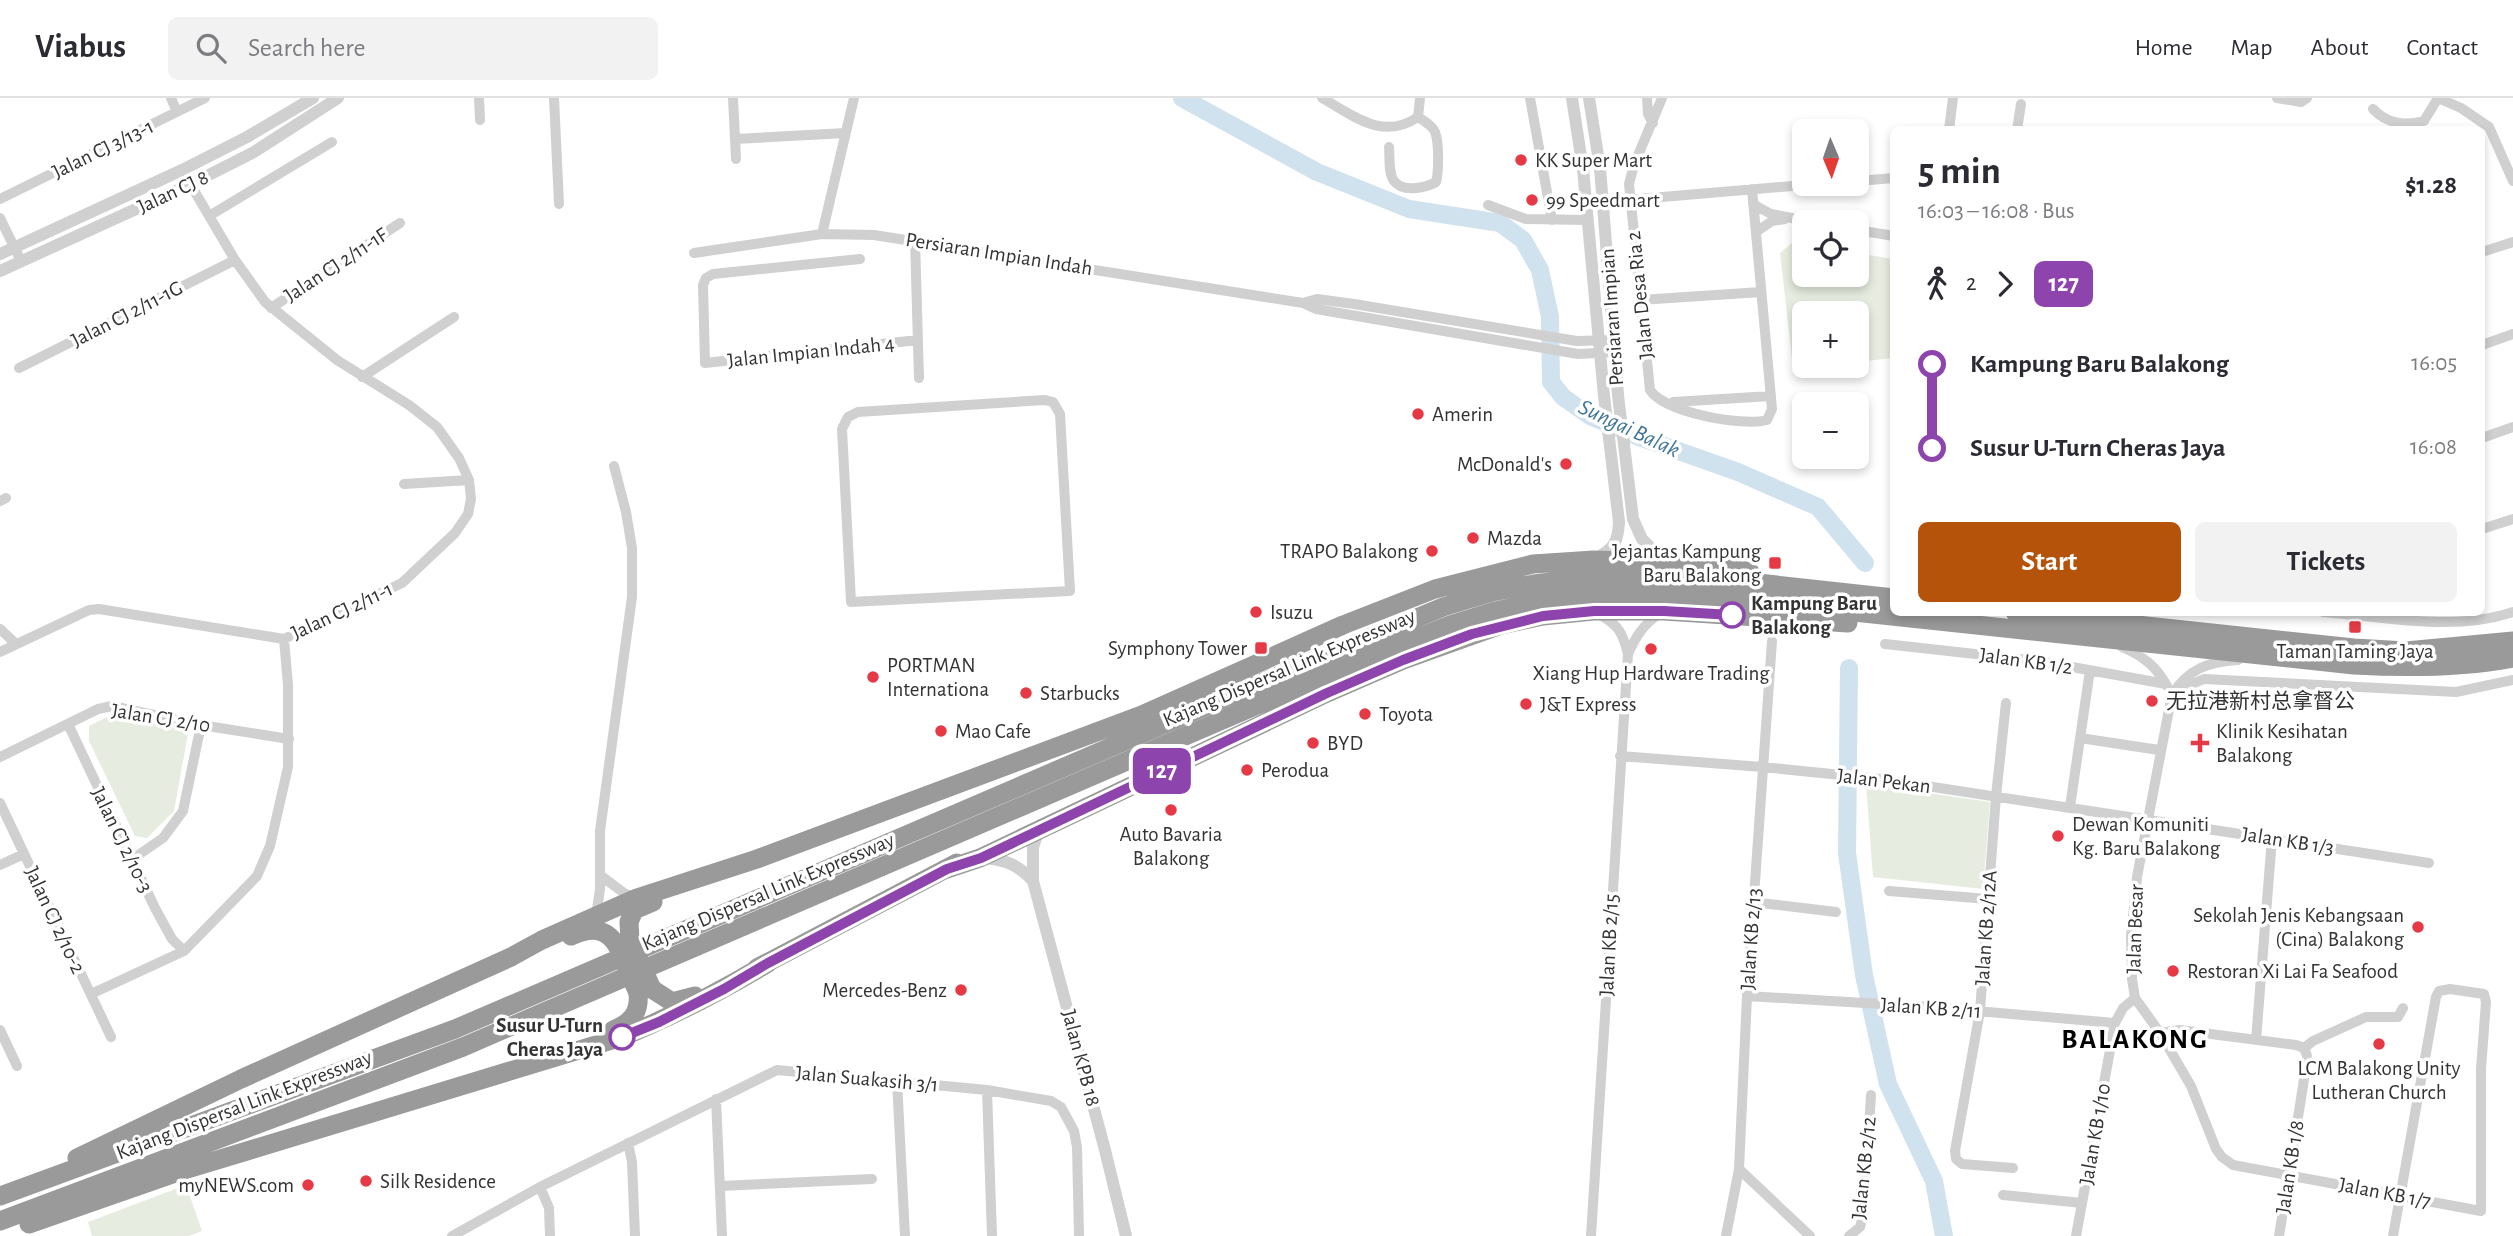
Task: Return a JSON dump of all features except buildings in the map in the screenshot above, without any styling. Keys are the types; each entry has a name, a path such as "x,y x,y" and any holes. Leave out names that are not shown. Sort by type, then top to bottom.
{"highway":[{"path":"28,1186 94,1148 637,898 757,859 1142,715 1343,625 1435,589 1532,564 1594,560 1716,564 1747,571 1776,584"},
{"name":"Kajang Dispersal Link Expressway","path":"0,1196 455,1029 1212,703 1443,607 1502,590 1585,578 1722,579 1890,598"},
{"name":"Kajang Dispersal Link Expressway","path":"0,1222 463,1047 1166,744 1450,625 1495,611 1585,596 1722,598 1890,615"},
{"path":"947,869 981,858 1256,726 1403,660 1501,625 1543,616 1594,611 1664,611 1859,624 1918,618"},
{"name":"Kajang Dispersal Link Expressway","path":"1898,616 2275,657 2404,667 2452,666 2513,658"},
{"path":"2052,616 2312,644 2406,651 2513,641"},
{"path":"0,1234 192,1168 622,1037 659,1022 947,869 975,850 1145,765 1157,757 1166,744"},
{"path":"624,944 634,910 710,874"},
{"path":"511,957 586,930 601,930 624,944 645,991 672,1002 687,1000 768,963"},
{"path":"538,1062 626,1025 636,1014 645,991"}],"street":[{"path":"171,98 177,112"},
{"name":"Jalan CJ 3/13-1","path":"0,199 205,98"},
{"name":"Jalan CJ 8","path":"0,254 182,170 313,98"},
{"name":"Jalan CJ 8","path":"0,271 191,184 254,152 338,98"},
{"path":"479,98 480,120"},
{"path":"554,98 559,204"},
{"path":"733,98 736,159"},
{"path":"822,234 854,98"},
{"path":"1322,98 1374,126 1388,128 1406,125 1418,117"},
{"path":"1418,117 1420,98"},
{"path":"1530,98 1552,220"},
{"name":"Persiaran Impian","path":"1572,98 1583,169 1599,347 1619,522 1618,540 1612,550 1594,560"},
{"name":"Persiaran Impian","path":"1589,98 1600,168 1618,395 1633,519 1642,538 1655,552 1671,562"},
{"path":"1647,98 1647,114 1653,122"},
{"name":"Jalan Desa Ria 2","path":"1662,98 1634,165 1629,184 1650,390 1655,398 1665,403"},
{"path":"1950,126 1953,98"},
{"path":"2277,98 2301,102 2307,98"},
{"path":"2373,109 2382,118 2412,124 2424,121 2438,98 2461,108 2489,127 2513,181"},
{"path":"2018,126 2021,104"},
{"path":"1390,147 1394,182 1416,188 1436,182 1439,173 1435,133 1431,126 1418,117"},
{"path":"735,139 846,133"},
{"path":"209,216 332,142"},
{"path":"1583,169 1592,191 1603,202 1792,186"},
{"path":"182,170 235,260 265,302 337,360 409,405 437,427 459,458 469,480 404,484"},
{"path":"1869,180 1890,178"},
{"path":"1665,403 1714,418 1753,424 1767,420 1772,409 1752,189"},
{"path":"1590,236 1591,222 1603,202"},
{"path":"1753,204 1771,214 1792,219"},
{"path":"1488,205 1526,219 1588,220"},
{"path":"1756,232 1772,222 1788,218"},
{"path":"1,222 21,261"},
{"name":"Jalan CJ 2/11-1F","path":"271,307 400,223"},
{"path":"1869,232 1890,235"},
{"name":"Persiaran Impian Indah","path":"694,253 822,234 874,235 1303,303 1316,309 1520,337 1577,341 1599,347"},
{"path":"915,240 919,378"},
{"path":"2485,251 2513,242"},
{"name":"Jalan Impian Indah 4","path":"860,258 713,274 706,278 703,285 705,363 918,340"},
{"name":"Jalan CJ 2/11-1G","path":"19,368 235,260"},
{"path":"1640,300 1761,292"},
{"path":"362,377 454,317"},
{"path":"2485,344 2513,334"},
{"name":"Persiaran Impian Indah","path":"1520,337 1578,354 1599,347 1614,346"},
{"path":"1665,403 1771,396"},
{"path":"1045,400 1053,402 1060,414 1070,591 986,601 950,598 851,602 842,429 848,416 858,412 1045,400"},
{"path":"2485,437 2513,427"},
{"path":"596,916 600,831 621,686 633,573 626,512 614,466"},
{"name":"Jalan CJ 2/11-1","path":"0,652 89,610 99,609 284,639 401,583 456,533 468,514 471,499 469,480"},
{"path":"2485,528 2513,519"},
{"path":"950,598 950,611"},
{"name":"Jalan KB 2/15","path":"1591,1236 1628,654 1623,632 1612,621 1594,611"},
{"name":"Jalan KB 2/15","path":"1628,654 1636,634 1647,622 1664,611"},
{"path":"2375,616 2452,622 2491,620 2513,612"},
{"path":"0,629 16,644"},
{"path":"91,995 184,951 257,876 270,846 288,767 284,639"},
{"path":"2107,640 2146,659 2170,693"},
{"name":"Jalan KB 2/13","path":"1726,1236 1738,1170 1753,902 1772,641"},
{"name":"Jalan KB 1/2","path":"1885,644 2039,661 2090,670 2170,693"},
{"path":"2170,693 2197,669 2227,661 2275,657"},
{"path":"2070,807 2090,670"},
{"path":"2170,693 2204,679 2217,678 2456,692 2513,680"},
{"name":"Jalan Besar","path":"2170,693 2146,819 2131,936 2135,999 2160,1033 2191,1086 2221,1157 2233,1165 2288,1174"},
{"name":"Jalan KB 2/12A","path":"2006,703 1996,796 1980,1011 1955,1151 1956,1159 1962,1164 2013,1168"},
{"name":"Jalan CJ 2/10","path":"0,757 98,709 112,706 289,738"},
{"name":"Jalan CJ 2/10-3","path":"68,724 131,860 172,939 184,951"},
{"path":"131,860 163,838 183,811 201,724"},
{"path":"2080,738 2159,750"},
{"name":"Jalan Pekan","path":"1620,757 1881,779 2146,819"},
{"name":"Jalan CJ 2/10-2","path":"0,803 111,1037"},
{"name":"Jalan KB 1/3","path":"2146,819 2429,863"},
{"name":"Jalan KPB 18","path":"1040,829 1033,847 1033,881 1126,1236"},
{"path":"2256,1040 2272,838"},
{"path":"0,865 24,854"},
{"path":"981,858 1006,860 1021,868 1033,881"},
{"path":"600,875 618,889 637,898"},
{"path":"1889,891 1988,899"},
{"path":"1753,902 1836,912"},
{"name":"Jalan KB 1/7","path":"2288,1174 2401,1196 2481,1211 2481,1069 2486,1002 2484,994 2477,991 2450,989 2439,991 2436,997 2401,1196"},
{"name":"Jalan KB 2/11","path":"1747,996 1885,1004 2115,1023"},
{"name":"Jalan KB 1/10","path":"2076,1236 2115,1023 2123,1008 2135,999"},
{"path":"2160,1033 2180,1030 2297,1045 2305,1052 2313,1041 2367,1017 2398,1017 2403,1008"},
{"path":"0,1030 17,1066"},
{"name":"Jalan KB 1/8","path":"2278,1236 2305,1052"},
{"name":"Jalan Suakasih 3/1","path":"452,1236 540,1187 777,1070 987,1090 1051,1101 1061,1107 1074,1131 1077,1147 1079,1236"},
{"path":"897,1081 905,1236"},
{"path":"987,1090 992,1236"},
{"name":"Jalan KB 2/12","path":"1849,1236 1860,1227 1864,1212 1871,1095"},
{"path":"716,1099 722,1236"},
{"path":"628,1143 632,1162 635,1236"},
{"path":"1738,1170 1810,1236"},
{"path":"720,1186 872,1179"},
{"path":"540,1187 549,1208 550,1236"},
{"path":"2003,1195 2082,1203"},
{"path":"2393,1236 2401,1196"}],"shaded area":[{"path":"1792,243 1792,287 1869,287 1869,255 1890,258 1890,358 1869,361 1869,301 1792,301 1792,358 1780,253"},
{"path":"113,714 189,728 174,811 147,838 135,836 89,741 89,726"},
{"path":"1866,784 1990,802 1983,889 1873,877"},
{"path":"186,1185 202,1231 189,1236 92,1236 88,1222"}],"waterway":[{"name":"Sungai Balak","path":"1182,98 1317,172 1409,209 1500,223 1523,240 1540,270 1550,317 1551,382 1563,397 1590,416 1639,437 1738,472 1818,507 1865,563"},
{"path":"1849,668 1847,853 1864,975 1888,1084 1934,1181 1944,1236"}],"bus line":[{"name":"127","path":"622,1037 659,1022 724,989 947,869 981,858 1256,726 1426,651 1501,625 1543,616 1594,611 1732,615"}],"place":[{"name":"KK Super Mart","path":"1521,160"},
{"name":"99 Speedmart","path":"1532,200"},
{"name":"Amerin","path":"1418,414"},
{"name":"McDonald's","path":"1566,464"},
{"name":"Mazda","path":"1473,538"},
{"name":"TRAPO Balakong","path":"1432,551"},
{"name":"Jejantas Kampung Baru Balakong","path":"1775,563"},
{"name":"Isuzu","path":"1256,612"},
{"name":"Kampung Baru Balakong","path":"1732,615"},
{"name":"Taman Taming Jaya","path":"2355,627"},
{"name":"Symphony Tower","path":"1261,648"},
{"name":"Xiang Hup Hardware Trading","path":"1651,649"},
{"name":"PORTMAN Internationa","path":"873,677"},
{"name":"Starbucks","path":"1026,693"},
{"name":"无拉港新村总拿督公","path":"2152,701"},
{"name":"J&T Express","path":"1526,704"},
{"name":"Toyota","path":"1365,714"},
{"name":"Mao Cafe","path":"941,731"},
{"name":"BYD","path":"1313,743"},
{"name":"Klinik Kesihatan Balakong","path":"2200,743"},
{"name":"Perodua","path":"1247,770"},
{"name":"Auto Bavaria Balakong","path":"1171,810"},
{"name":"Dewan Komuniti Kg. Baru Balakong","path":"2058,836"},
{"name":"Sekolah Jenis Kebangsaan (Cina) Balakong","path":"2418,927"},
{"name":"Restoran Xi Lai Fa Seafood","path":"2173,971"},
{"name":"Mercedes-Benz","path":"961,990"},
{"name":"Susur U-Turn Cheras Jaya","path":"622,1037"},
{"name":"LCM Balakong Unity Lutheran Church","path":"2379,1044"},
{"name":"Silk Residence","path":"366,1181"},
{"name":"myNEWS.com","path":"308,1185"}],"district":[{"name":"BALAKONG","path":"2135,1040"}]}
